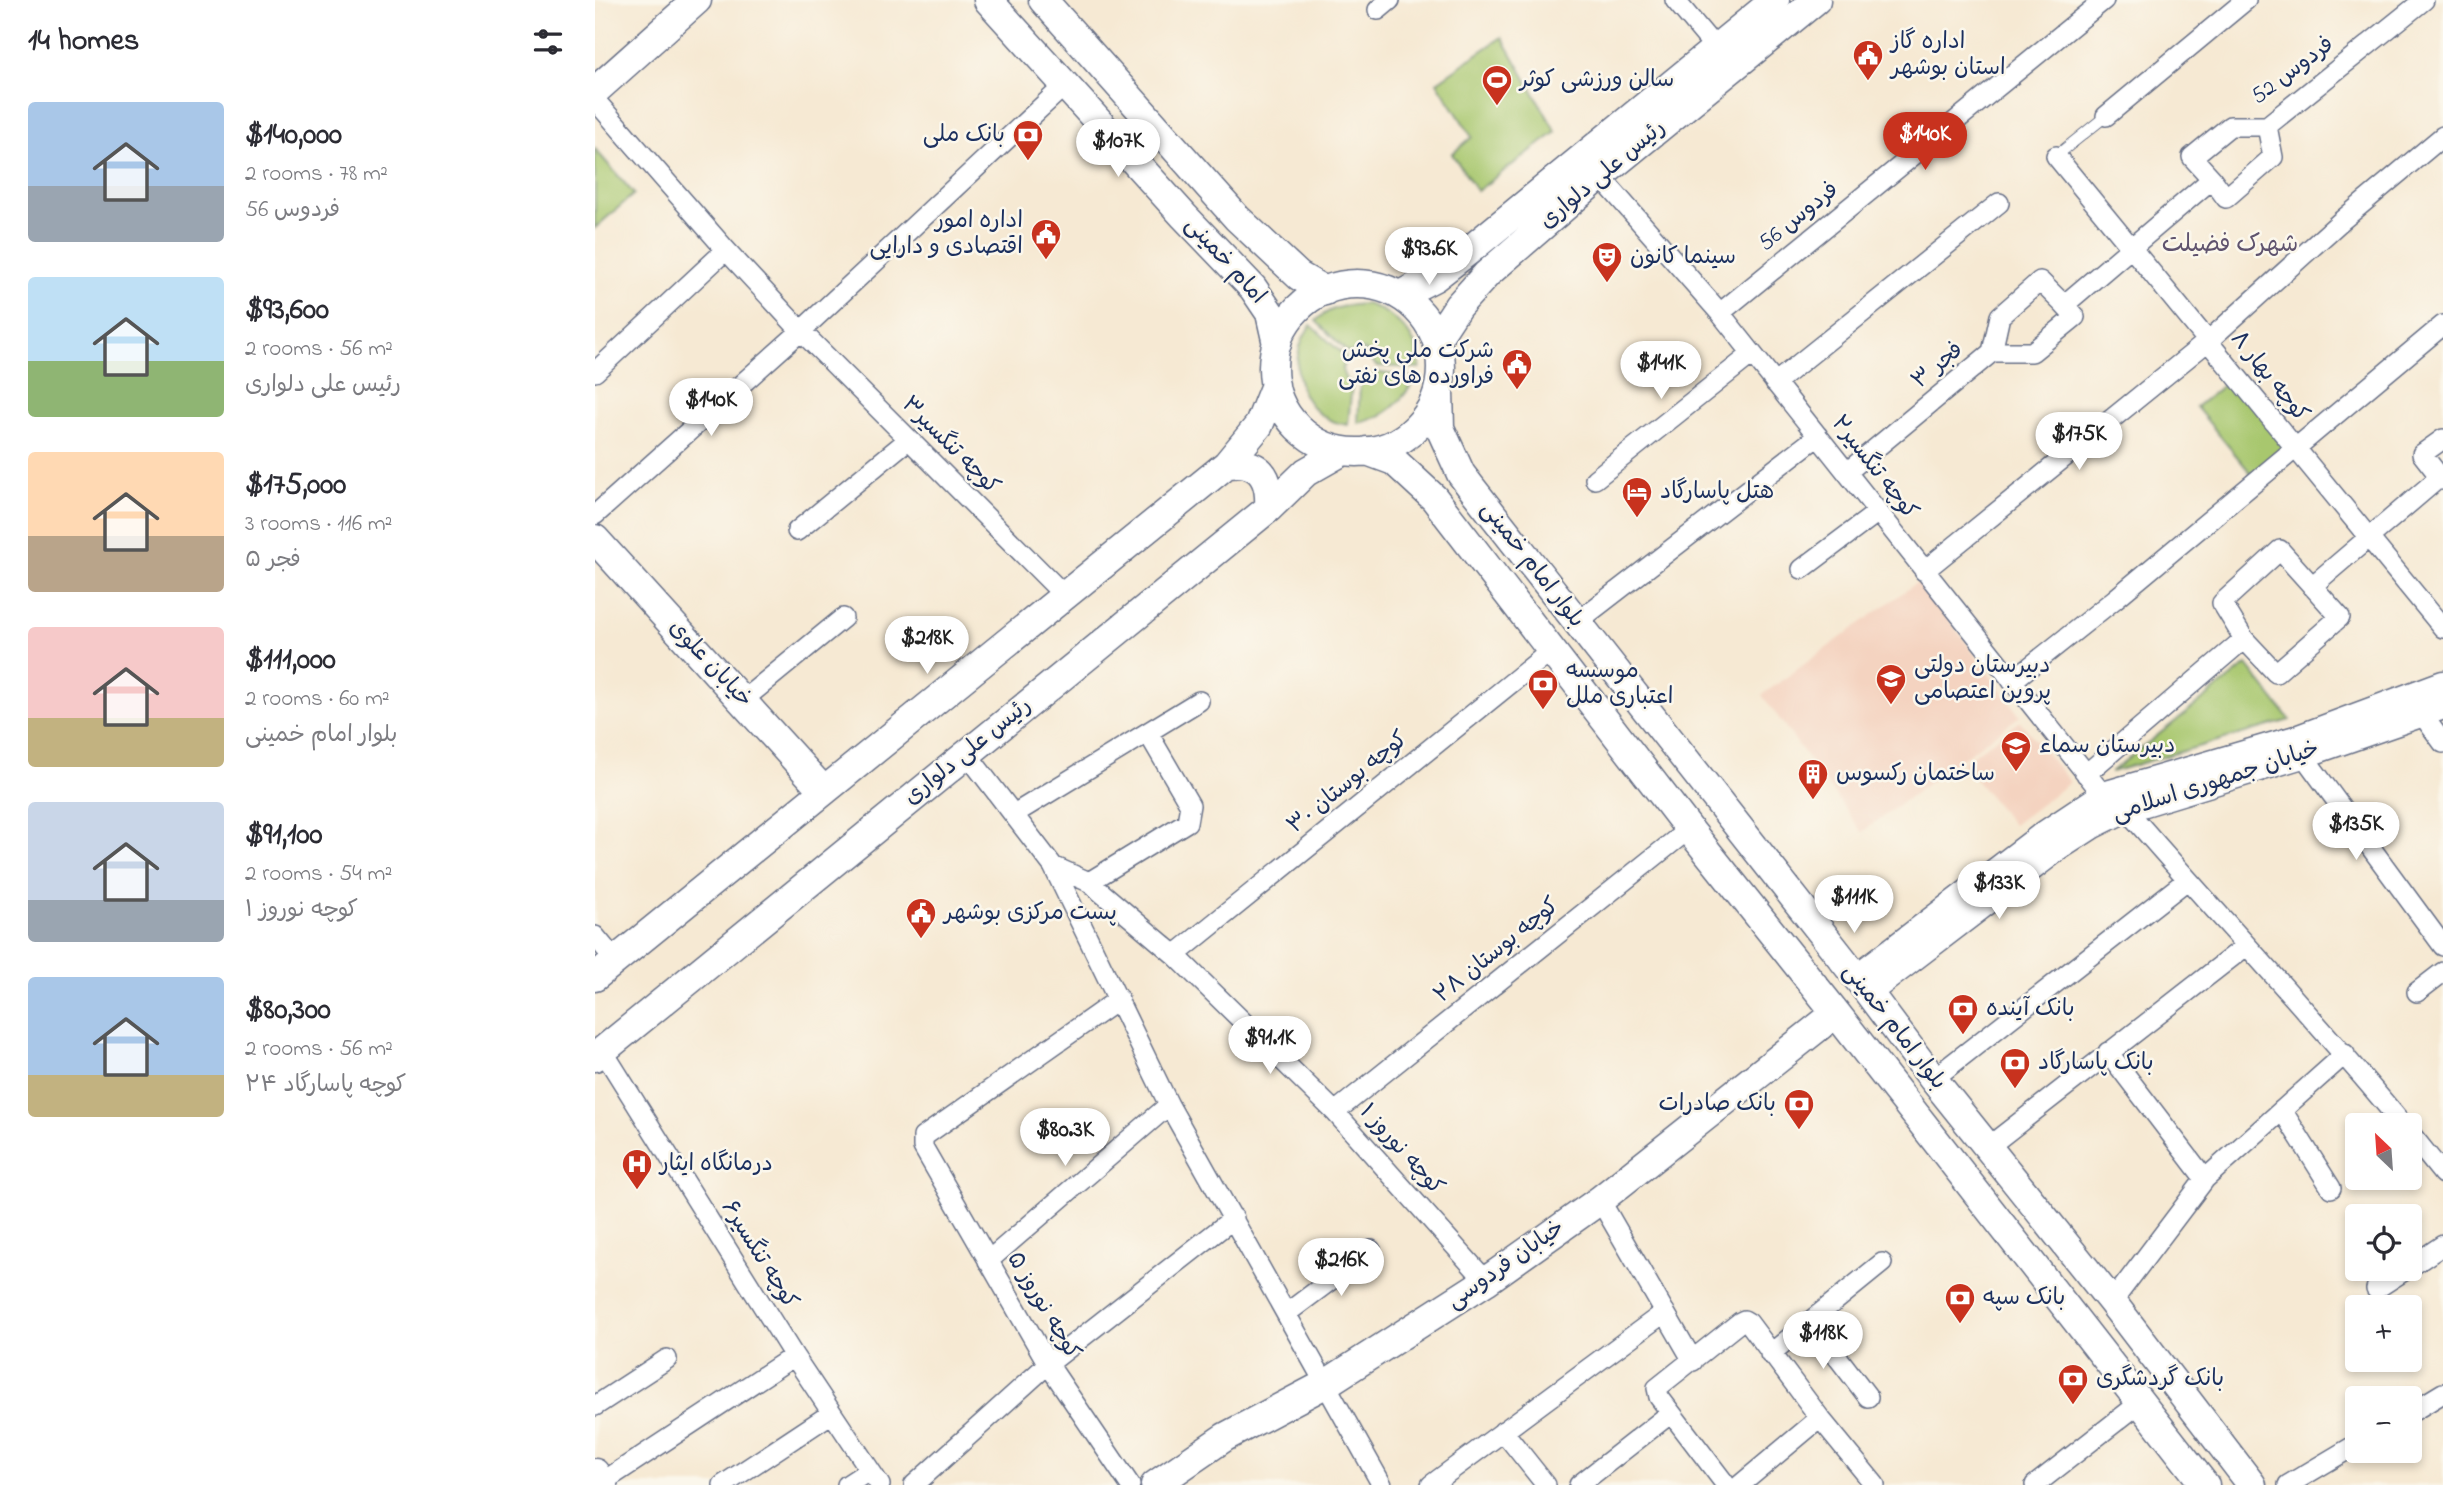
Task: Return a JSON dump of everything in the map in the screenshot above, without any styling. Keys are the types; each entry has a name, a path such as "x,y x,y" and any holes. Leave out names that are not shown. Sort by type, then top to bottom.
{"street":[{"path":"597,82 673,0"},
{"path":"597,82 697,0"},
{"name":"امام خمینی","path":"988,0 1253,288 1270,313 1277,344"},
{"name":"امام خمینی","path":"1043,0 1237,218 1299,276 1325,291"},
{"path":"1675,0 1716,49"},
{"name":"رئیس علی دلواری","path":"1400,295 1435,277 1471,249 1775,0"},
{"name":"رئیس علی دلواری","path":"1437,338 1458,306 1487,274 1599,176 1816,0"},
{"name":"فردوس 56","path":"1720,313 2104,0"},
{"path":"2106,116 2246,0"},
{"name":"فردوس 52","path":"2212,179 2192,157 2230,126 2267,126 2424,0"},
{"name":"کوچه تنگسیر۳","path":"597,82 726,250 801,331 1065,596"},
{"path":"595,515 801,331 1065,85"},
{"path":"1992,352 2032,352 2075,317 2064,306 2212,179 2226,198 2273,157 2267,126"},
{"path":"1924,571 2208,341 2340,222 2443,136"},
{"name":"کوچه بهار ۸","path":"2056,156 2442,625"},
{"name":"کوچه تنگسیر۲","path":"1599,176 1720,313 2086,774 2187,880 2345,1054 2393,1113"},
{"path":"1775,383 1999,203"},
{"path":"1208,241 1220,245 1229,243 1240,229 1237,218"},
{"path":"1471,249 1469,265 1474,272 1487,274"},
{"path":"595,372 726,250"},
{"name":"فجر ۳","path":"1847,472 1992,352 2000,316 2040,281 2064,306"},
{"path":"1349,284 1373,285 1400,295 1422,314 1437,338 1442,366 1439,391 1429,413 1412,432 1391,445 1355,451 1317,442 1295,424 1280,401 1275,385 1273,369 1277,344 1287,322 1303,303 1325,291 1349,284"},
{"path":"2012,681 2115,599 2295,448 2439,336"},
{"path":"1595,479 1752,354"},
{"path":"595,936 605,968 1227,464 1259,425 1275,385"},
{"name":"بلوار امام خمینی","path":"1439,391 1440,428 1461,474 1862,984 1933,1079 2112,1302 2252,1485"},
{"path":"1577,622 1818,436"},
{"path":"797,531 909,439"},
{"path":"2312,586 2442,478 2422,454 2443,439"},
{"name":"رئیس علی دلواری","path":"599,1054 1269,508 1306,472 1355,451"},
{"name":"بلوار امام خمینی","path":"1355,451 1394,461 1434,498 1689,829 2141,1402 2194,1481"},
{"path":"1227,464 1249,464 1263,475 1270,490 1269,508"},
{"path":"1434,498 1430,484 1438,475 1448,470 1461,474"},
{"path":"1802,569 1878,512"},
{"name":"خیابان علوی","path":"595,539 824,790"},
{"path":"2280,550 2340,617 2276,673 2244,639 2222,603 2280,550"},
{"path":"743,701 843,618"},
{"path":"2086,774 2244,639"},
{"name":"کوچه بوستان ۳۰","path":"1175,955 1552,649"},
{"name":"خیابان جمهوری اسلامی","path":"1862,984 1867,971 1892,961 2041,838 2114,802 2296,740 2443,685"},
{"path":"1014,814 1199,701"},
{"path":"2432,709 2443,743"},
{"name":"خیابان جمهوری اسلامی","path":"2114,802 2302,754 2432,709"},
{"path":"1089,882 1187,822 1191,805 1148,733"},
{"path":"967,754 1053,866 1169,1105 1382,1485"},
{"path":"2302,754 2443,946"},
{"name":"کوچه بوستان ۲۸","path":"1335,1112 1689,829"},
{"name":"کوچه نوروز ۱","path":"1053,866 1089,882 1175,955 1335,1112 1486,1281"},
{"path":"1933,1079 2187,880"},
{"path":"1988,1147 2246,946"},
{"path":"2417,992 2443,972"},
{"name":"کوچه نوروز ۵","path":"1119,999 923,1138 923,1147 1048,1364 1130,1485"},
{"name":"خیابان فردوسی","path":"1155,1485 1225,1437 1327,1383 1486,1281 1600,1200 1836,1013"},
{"path":"2108,1052 2205,1180"},
{"name":"کوچه تنگسیر۶","path":"599,1054 875,1478"},
{"path":"2112,1302 2205,1180 2345,1054"},
{"path":"988,1261 1169,1105"},
{"path":"2282,1110 2331,1188"},
{"path":"2422,1148 2443,1174"},
{"path":"1600,1200 1693,1361"},
{"path":"914,1485 1048,1364 1234,1218"},
{"path":"2422,1259 2443,1245"},
{"path":"1287,1313 1371,1250"},
{"path":"1770,1353 1882,1263"},
{"path":"2376,1289 2388,1281"},
{"path":"1431,1485 1665,1312"},
{"path":"1726,1485 1659,1397 1657,1388 1744,1320 1749,1323 1819,1418 1875,1485"},
{"path":"1810,1321 1868,1397"},
{"path":"600,1481 794,1356"},
{"path":"595,1406 667,1359"},
{"path":"2422,1406 2443,1393"},
{"path":"2035,1485 2141,1402"},
{"path":"723,1485 832,1413"},
{"path":"1579,1485 1671,1413"},
{"path":"1740,1485 1819,1418"},
{"path":"1503,1431 1546,1485"},
{"path":"2288,1485 2345,1451"},
{"path":"847,1485 875,1478"}],"lane":[{"path":"2056,156 2106,116"}],"shaded area":[{"name":"دبیرستان دولتی پروین اعتصامی","path":"1920,580 2020,716 1862,832 1762,695"},
{"name":"دبیرستان سماء","path":"2020,721 2070,782 2013,825 1962,763"}],"green space":[{"name":"سالن ورزشی کوثر","path":"1502,37 1556,132 1477,191 1452,154 1472,137 1437,82"},
{"path":"595,149 634,194 595,228"},
{"path":"1367,304 1378,308 1404,328 1415,346 1420,368 1376,366 1366,351 1348,353 1316,321 1333,309"},
{"path":"1311,325 1346,357 1342,370 1346,380 1352,383 1348,425 1331,420 1318,412 1307,400 1301,386 1297,371 1298,355"},
{"path":"1375,372 1417,378 1393,407 1378,417 1358,423 1360,385 1370,380"},
{"path":"2232,378 2290,446 2254,477 2196,407"},
{"path":"2247,665 2290,720 2111,772"}],"place":[{"name":"اداره گاز استان بوشهر","path":"1868,82"},
{"name":"سالن ورزشی کوثر","path":"1497,107"},
{"name":"بانک ملی","path":"1028,162"},
{"name":"اداره امور اقتصادی و دارایی","path":"1046,261"},
{"name":"سینما کانون","path":"1607,284"},
{"name":"شرکت ملی پخش فراورده های نفتی","path":"1517,391"},
{"name":"هتل پاسارگاد","path":"1637,519"},
{"name":"دبیرستان دولتی پروین اعتصامی","path":"1891,706"},
{"name":"موسسه اعتباری ملل","path":"1543,711"},
{"name":"دبیرستان سماء","path":"2016,773"},
{"name":"ساختمان رکسوس","path":"1813,801"},
{"name":"پست مرکزی بوشهر","path":"921,940"},
{"name":"بانک آینده","path":"1963,1036"},
{"name":"بانک پاسارگاد","path":"2015,1090"},
{"name":"بانک صادرات","path":"1799,1131"},
{"name":"درمانگاه ایثار","path":"637,1191"},
{"name":"بانک سپه","path":"1960,1325"},
{"name":"بانک گردشگری","path":"2073,1406"}],"district":[{"name":"شهرک فضیلت","path":"2230,245"}]}
